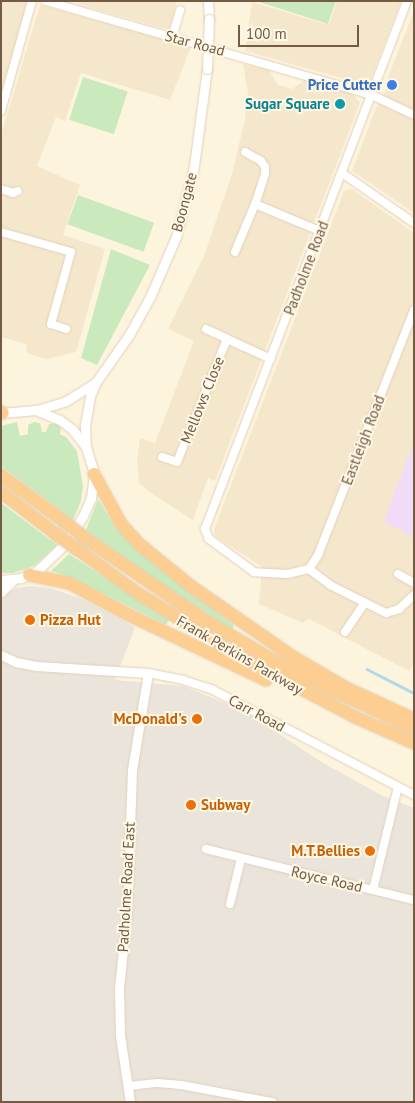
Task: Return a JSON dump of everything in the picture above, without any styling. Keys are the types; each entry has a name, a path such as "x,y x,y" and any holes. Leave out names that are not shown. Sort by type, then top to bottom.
{"highway":[{"path":"94,474 114,514 140,544 192,587 293,657 346,688 414,720"},
{"name":"Frank Perkins Parkway","path":"1,475 145,581 245,644 281,665 414,729"},
{"name":"Frank Perkins Parkway","path":"1,492 136,592 222,653 265,680 298,689 414,743"},
{"path":"29,575 70,583 127,614 222,653"}],"street":[{"path":"1,111 32,1"},
{"name":"Star Road","path":"46,1 372,95 414,115"},
{"name":"Boongate","path":"86,447 86,410 96,382 112,361 150,297 176,237 194,166 207,69 208,1"},
{"name":"Padholme Road","path":"309,569 288,574 254,572 206,535 207,522 407,1"},
{"path":"172,38 180,10"},
{"path":"235,252 265,174 265,167 260,160 244,152"},
{"path":"342,173 414,223"},
{"path":"1,190 13,193 18,191"},
{"path":"255,204 320,231"},
{"path":"1,232 71,252"},
{"path":"66,329 51,324 71,252 75,244"},
{"name":"Eastleigh Road","path":"309,569 318,555 414,310"},
{"path":"206,329 227,339"},
{"name":"Mellows Close","path":"162,456 177,462 227,339 271,359"},
{"name":"Boongate","path":"2,413 36,410 66,401 96,382"},
{"path":"1,580 13,580 29,575 49,560 73,533 90,498 94,474 86,447 72,429 60,420 36,410"},
{"path":"309,569 330,585 364,604 386,613 400,609 414,595"},
{"path":"398,574 414,583"},
{"path":"1,592 13,580"},
{"path":"345,632 364,604"},
{"name":"Carr Road","path":"1,655 16,662 36,666 148,673 182,680 213,690 414,795"},
{"name":"Padholme Road East","path":"130,1102 120,1035 119,988 127,911 132,770 148,673"},
{"path":"373,890 398,787"},
{"name":"Royce Road","path":"206,849 414,900"},
{"path":"230,904 241,858"},
{"path":"128,1086 158,1083 181,1084 272,1102"}],"shaded area":[{"path":"1,1 31,1 1,95"},
{"path":"79,1 177,1 169,30 78,4"},
{"path":"337,1 401,1 369,84 366,85 245,51 252,2 329,25"},
{"path":"40,5 191,47 170,100 81,73 65,121 56,117 37,166 80,185 63,235 105,249 76,352 46,359 27,353 26,344 1,337 1,135"},
{"path":"414,11 414,213 352,171 375,110 386,91 388,77"},
{"path":"243,64 269,70 278,85 292,89 305,80 353,94 360,103 215,481 208,478 193,520 148,491 139,483 137,461 140,438 155,443 194,341 168,329 204,256 232,174 245,119 248,93"},
{"path":"352,189 414,233 414,663 409,671 309,619 303,623 259,604 262,567 215,536 214,529 344,191"},
{"path":"414,442 414,538 384,521"},
{"path":"31,586 50,588 85,600 135,627 115,680 183,686 243,710 323,763 383,796 414,808 414,1102 1,1102 1,597 17,588"}],"green space":[{"path":"256,1 336,1 328,24"},
{"path":"83,77 128,92 114,134 69,120"},
{"path":"78,195 154,223 144,252 67,224"},
{"path":"111,249 150,265 97,365 81,358"},
{"path":"17,422 20,436 28,434 28,425 34,422 40,423 42,432 46,432 49,424 58,423 61,429 60,434 66,437 77,451 83,486 81,501 73,520 1,466 1,426"},
{"path":"98,499 116,528 189,591 234,625 232,630 148,576 86,530"},
{"path":"1,503 57,545 34,566 13,573 1,573"},
{"path":"69,554 169,619 166,625 72,578 51,571"}],"waterway":[{"path":"367,669 414,693"}],"place":[{"name":"Price Cutter","path":"392,85"},
{"name":"Sugar Square","path":"340,104"},
{"name":"Pizza Hut","path":"30,620"},
{"name":"McDonald's","path":"197,719"},
{"name":"Subway","path":"191,805"},
{"name":"M.T.Bellies","path":"370,851"}]}
